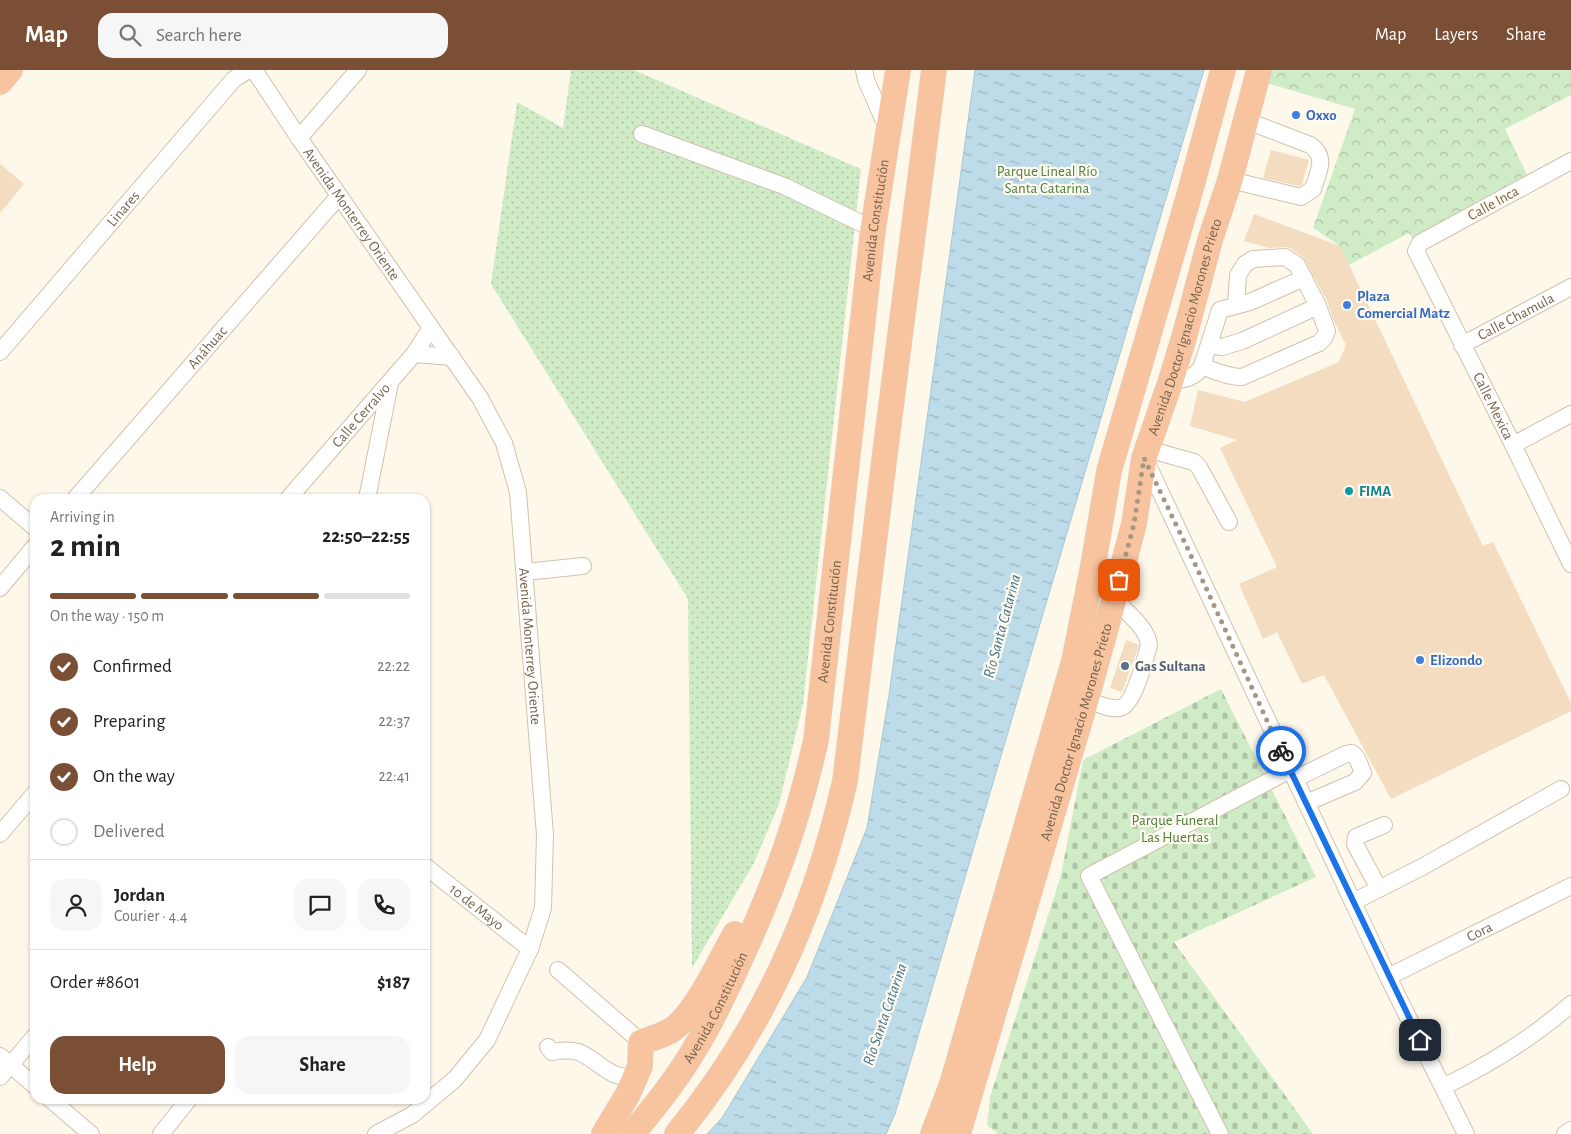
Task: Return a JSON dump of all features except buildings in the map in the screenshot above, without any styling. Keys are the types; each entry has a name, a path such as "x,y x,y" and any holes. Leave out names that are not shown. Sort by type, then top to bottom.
{"highway":[{"path":"0,82 10,70"},
{"name":"Avenida Constitución","path":"632,1134 672,1084 706,1030 761,914 776,878 799,810 816,740 873,229 898,70"},
{"path":"677,1134 713,1088 736,1053 777,979 810,902 836,822 845,781 934,70"},
{"name":"Avenida Doctor Ignacio Morones Prieto","path":"933,1134 952,1084 1074,661 1093,566 1109,470 1224,70"},
{"name":"Avenida Doctor Ignacio Morones Prieto","path":"965,1129 1134,524 1145,453 1171,380 1210,240 1230,180 1259,70"},
{"path":"604,1134 628,1094 640,1066 641,1042 660,1036 675,1028 690,1012 712,977 737,930 754,904 776,878"}],"street":[{"name":"Linares","path":"0,352 234,79 249,70"},
{"name":"Avenida Monterrey Oriente","path":"254,70 299,138 480,398 504,443 518,492 545,835 543,908 530,949 487,1040 460,1073 430,1100"},
{"path":"299,138 358,70"},
{"path":"862,73 889,132"},
{"path":"1230,180 1301,197 1313,189 1321,160 1317,149 1310,145 1245,120"},
{"path":"642,134 784,186 873,229"},
{"name":"Calle Inca","path":"1417,248 1420,243 1571,161"},
{"name":"Anáhuac","path":"80,494 339,196"},
{"name":"Calle Mexica","path":"1417,248 1416,254 1513,445 1566,539 1571,564"},
{"path":"1202,366 1236,377 1242,377 1319,342 1324,338 1327,331 1318,306 1297,265 1285,257 1253,259 1245,264 1238,275 1236,305"},
{"path":"1219,372 1215,346 1220,310 1250,302 1304,278"},
{"name":"Calle Chamula","path":"1462,345 1571,287"},
{"path":"1171,380 1183,380 1193,376 1198,372 1215,346 1242,342 1318,306"},
{"name":"Calle Cerralvo","path":"292,494 390,383 414,354 431,328"},
{"path":"414,354 452,357"},
{"path":"368,494 390,383"},
{"path":"1513,445 1571,414"},
{"path":"1145,453 1194,462 1199,467 1229,522"},
{"path":"1145,453 1292,774 1388,977 1466,1134"},
{"path":"0,498 30,524"},
{"path":"0,588 30,552"},
{"path":"524,572 583,566"},
{"path":"1086,700 1113,708 1122,708 1128,704 1133,696 1149,645 1144,631 1114,599"},
{"path":"1220,1134 1089,876 1292,774 1346,754 1352,753 1357,758 1363,773 1360,778 1355,782 1306,803"},
{"path":"1353,902 1422,867 1560,789"},
{"path":"0,834 30,799"},
{"path":"1379,889 1355,844 1356,838 1384,825"},
{"name":"10 de Mayo","path":"430,870 530,949"},
{"name":"Cora","path":"1388,977 1571,886"},
{"path":"558,970 641,1042"},
{"path":"1443,1087 1523,1042 1548,1025 1571,1004"},
{"path":"30,1041 3,1066 30,1083"},
{"path":"548,1048 552,1052 568,1049 577,1050 586,1054 613,1075 634,1078"},
{"path":"56,1104 91,1134"},
{"path":"161,1134 185,1104"},
{"name":"Avenida Monterrey Oriente","path":"376,1134 412,1116 425,1104"},
{"path":"1565,1134 1571,1130"}],"green space":[{"path":"571,70 634,70 861,169 803,704 779,804 754,863 692,968 688,599 491,284 517,102 563,128"},
{"path":"1259,70 1571,70 1571,95 1505,129 1531,183 1417,248 1409,233 1349,265 1340,246 1313,228 1355,109 1256,80"},
{"name":"Parque Funeral Las Huertas","path":"1221,689 1316,877 1174,942 1313,1134 998,1134 987,1125 990,1097 1061,875 1083,760"}],"water":[{"name":"Río Santa Catarina","path":"975,70 1204,70 895,1114 886,1134 707,1134 722,1118 807,977 867,828 889,695"}],"way so far":[{"path":"1119,580 1134,524 1144,458 1281,751"}],"place":[{"name":"Oxxo","path":"1296,115"},
{"name":"Plaza Comercial Matz","path":"1347,305"},
{"name":"FIMA","path":"1349,491"},
{"name":"Elizondo","path":"1420,660"},
{"name":"Gas Sultana","path":"1125,666"}],"route":[{"path":"1281,751 1420,1040"}],"park label":[{"name":"Parque Lineal Río Santa Catarina","path":"1047,180"}]}
